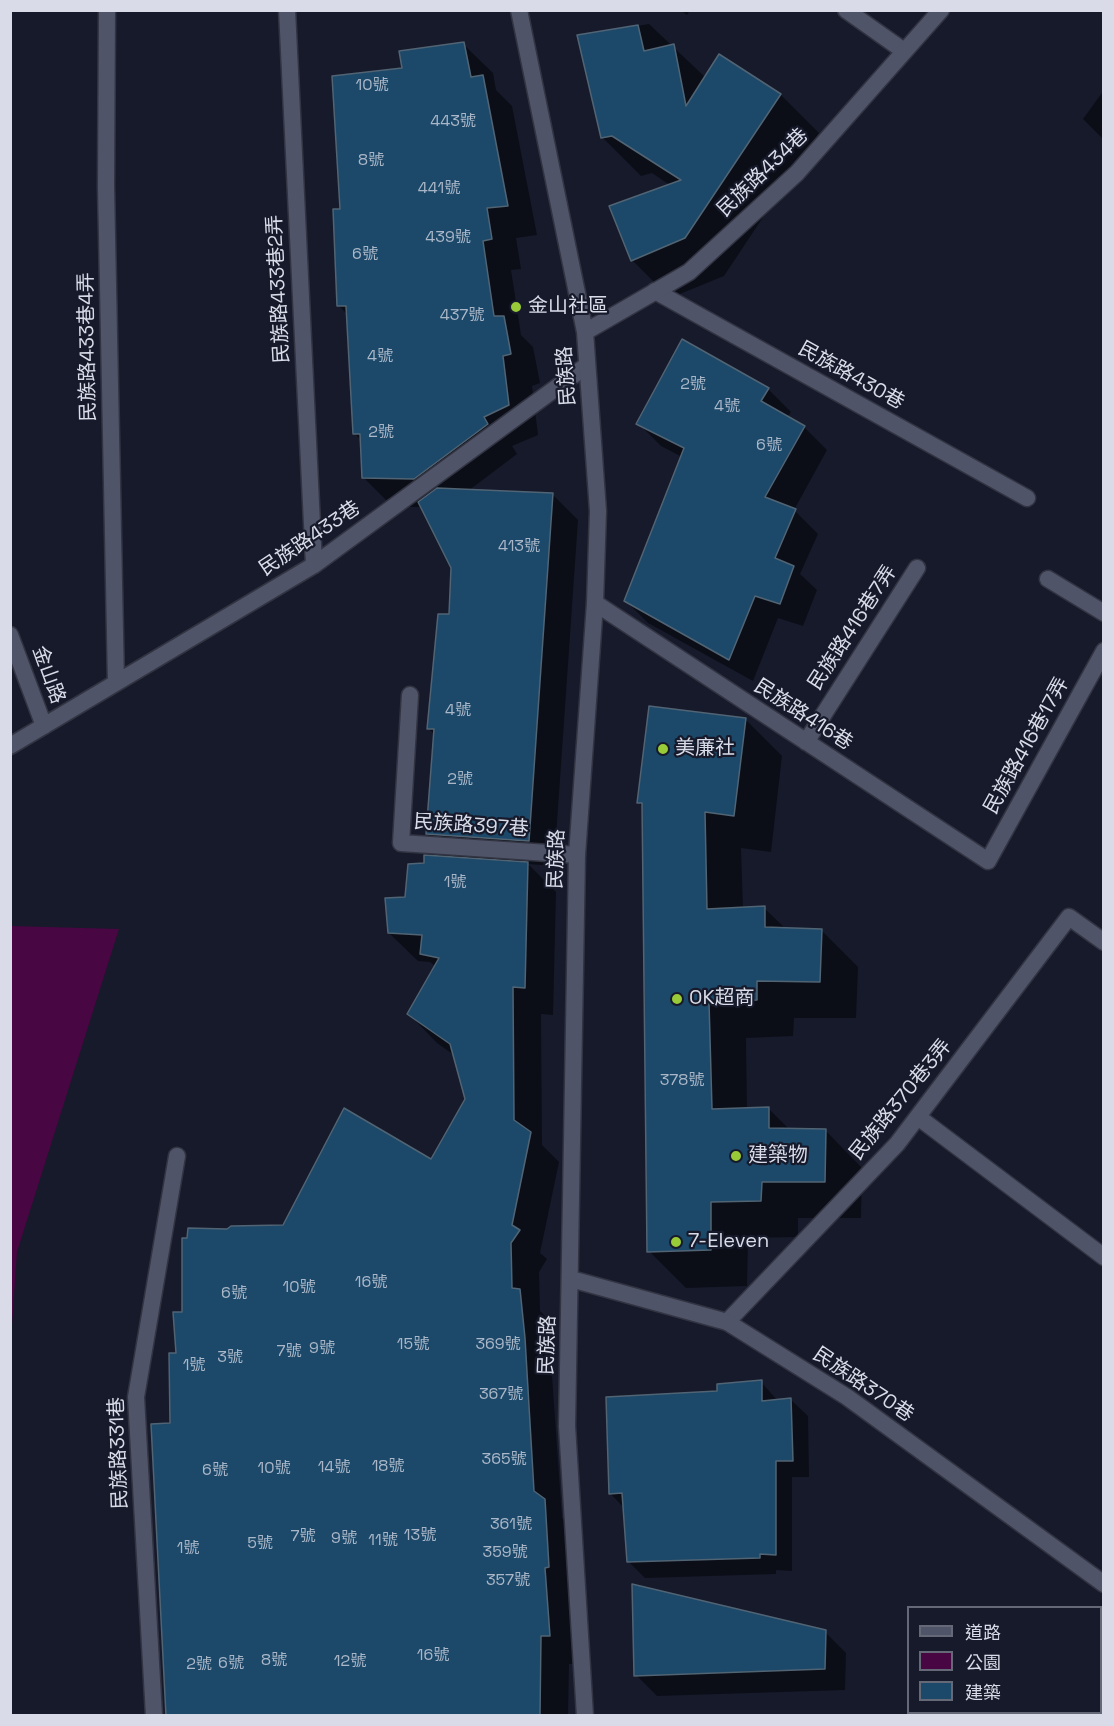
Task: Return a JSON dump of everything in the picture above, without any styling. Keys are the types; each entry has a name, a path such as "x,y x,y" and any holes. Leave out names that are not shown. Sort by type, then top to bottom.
{"street":[{"name":"民族路433巷4弄","path":"107,10 106,198 116,683"},
{"name":"民族路433巷2弄","path":"286,10 314,565"},
{"name":"民族路","path":"519,10 585,332 598,512 596,603 578,855 567,1426 585,1716"},
{"path":"846,10 904,51"},
{"name":"民族路434巷","path":"585,332 689,272 797,173 941,10"},
{"name":"民族路430巷","path":"655,291 1027,498"},
{"name":"民族路433巷","path":"44,726 314,565 586,366"},
{"name":"民族路416巷7弄","path":"806,742 917,568"},
{"path":"1048,579 1104,613"},
{"name":"民族路416巷","path":"596,603 988,861"},
{"name":"金山路","path":"10,635 44,726 10,746"},
{"name":"民族路416巷17弄","path":"988,861 1104,651"},
{"name":"民族路397巷","path":"410,695 400,843 578,855"},
{"name":"民族路370巷3弄","path":"727,1322 897,1144 1069,918 1104,942"},
{"path":"918,1117 1104,1257"},
{"name":"民族路331巷","path":"154,1716 136,1397 177,1156"},
{"name":"民族路370巷","path":"571,1279 727,1322 847,1397 1104,1584"}],"green space":[{"path":"11,926 119,929 17,1252 11,1340"}],"building":[{"path":"638,25 644,51 674,44 686,106 719,54 781,94 685,238 631,261 609,206 681,180 612,136 601,138 577,35"},
{"path":"464,42 471,77 483,75 508,206 487,208 492,239 483,241 494,316 504,316 511,354 503,356 509,405 484,417 488,424 414,479 362,478 360,434 353,434 346,306 337,306 333,209 340,209 332,76 402,68 399,51"},
{"path":"682,339 769,388 761,401 805,426 765,497 796,509 775,558 794,566 780,604 755,596 729,660 624,601 684,448 636,424"},
{"path":"437,488 553,493 529,841 426,834 434,729 427,729 438,614 449,614 451,568 418,502"},
{"path":"649,706 746,718 734,816 705,812 707,909 765,906 765,927 822,929 820,982 757,981 757,1000 709,1002 712,1109 769,1107 769,1128 826,1129 825,1182 762,1182 761,1201 711,1202 711,1250 647,1252 642,803 637,803"},
{"path":"424,855 528,862 525,988 513,987 514,1120 531,1132 512,1225 520,1230 511,1243 512,1288 520,1289 525,1338 534,1491 545,1499 549,1567 545,1568 550,1636 541,1636 540,1715 166,1716 151,1424 170,1423 169,1353 176,1353 173,1312 182,1312 182,1238 187,1238 188,1228 227,1229 231,1226 283,1225 344,1108 431,1159 465,1099 450,1044 407,1014 439,958 420,954 422,935 388,933 385,898 405,897 408,864 424,863"},
{"path":"762,1380 762,1401 791,1398 793,1461 776,1461 776,1555 760,1554 760,1558 627,1562 622,1493 609,1494 606,1397 717,1391 717,1384"},
{"path":"632,1584 826,1630 825,1669 634,1676"}],"place":[{"name":"金山社區","path":"516,307"},
{"name":"美廉社","path":"663,749"},
{"name":"OK超商","path":"677,999"},
{"name":"建築物","path":"736,1156"},
{"name":"7-Eleven","path":"676,1242"}]}
